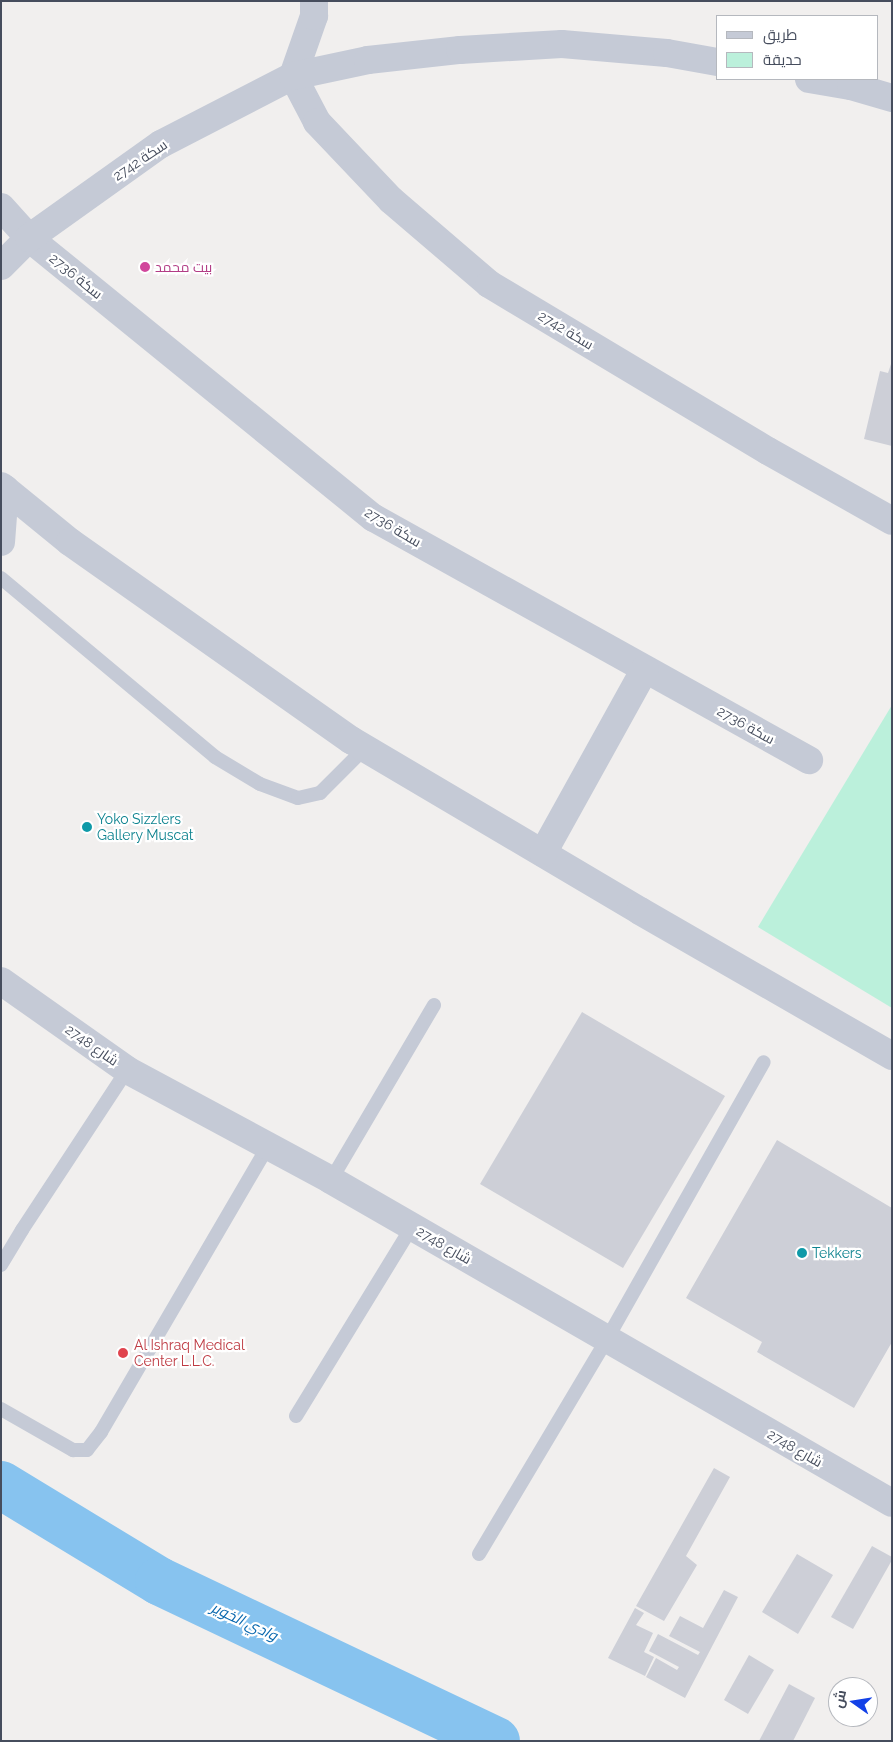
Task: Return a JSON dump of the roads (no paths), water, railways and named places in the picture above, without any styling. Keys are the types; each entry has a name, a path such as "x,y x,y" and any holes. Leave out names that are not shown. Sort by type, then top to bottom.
{"street":[{"path":"293,76 314,16 314,1"},
{"name":"سكة 2742","path":"1,266 30,238 160,144 293,76 368,60 460,50 562,44 667,53 716,62"},
{"name":"سكة 2742","path":"293,76 317,122 392,200 489,284 768,451 892,521"},
{"path":"815,80 851,86 892,98"},
{"name":"سكة 2736","path":"1,206 30,238 374,518 809,760"},
{"path":"1,542 3,488"},
{"path":"3,488 70,542 365,748 543,854 892,1056"},
{"path":"543,854 645,669"},
{"name":"شارع 2748","path":"1,981 127,1070 331,1180 892,1504"}],"lane":[{"path":"1,578 215,757 260,784 298,798 320,793 365,748"},
{"path":"331,1180 434,1005"},
{"path":"479,1554 607,1339 764,1062"},
{"path":"1,1265 127,1070"},
{"path":"1,1409 73,1450 87,1450 101,1432 268,1146"},
{"path":"296,1416 412,1227"}],"waterway":[{"name":"وادي الخوير","path":"1,1485 159,1581 496,1741"}],"place":[{"name":"بيت محمد","path":"145,267"},
{"name":"Yoko Sizzlers Gallery Muscat","path":"87,827"},
{"name":"Tekkers","path":"802,1253"},
{"name":"Al Ishraq Medical Center L.L.C.","path":"123,1353"}]}
